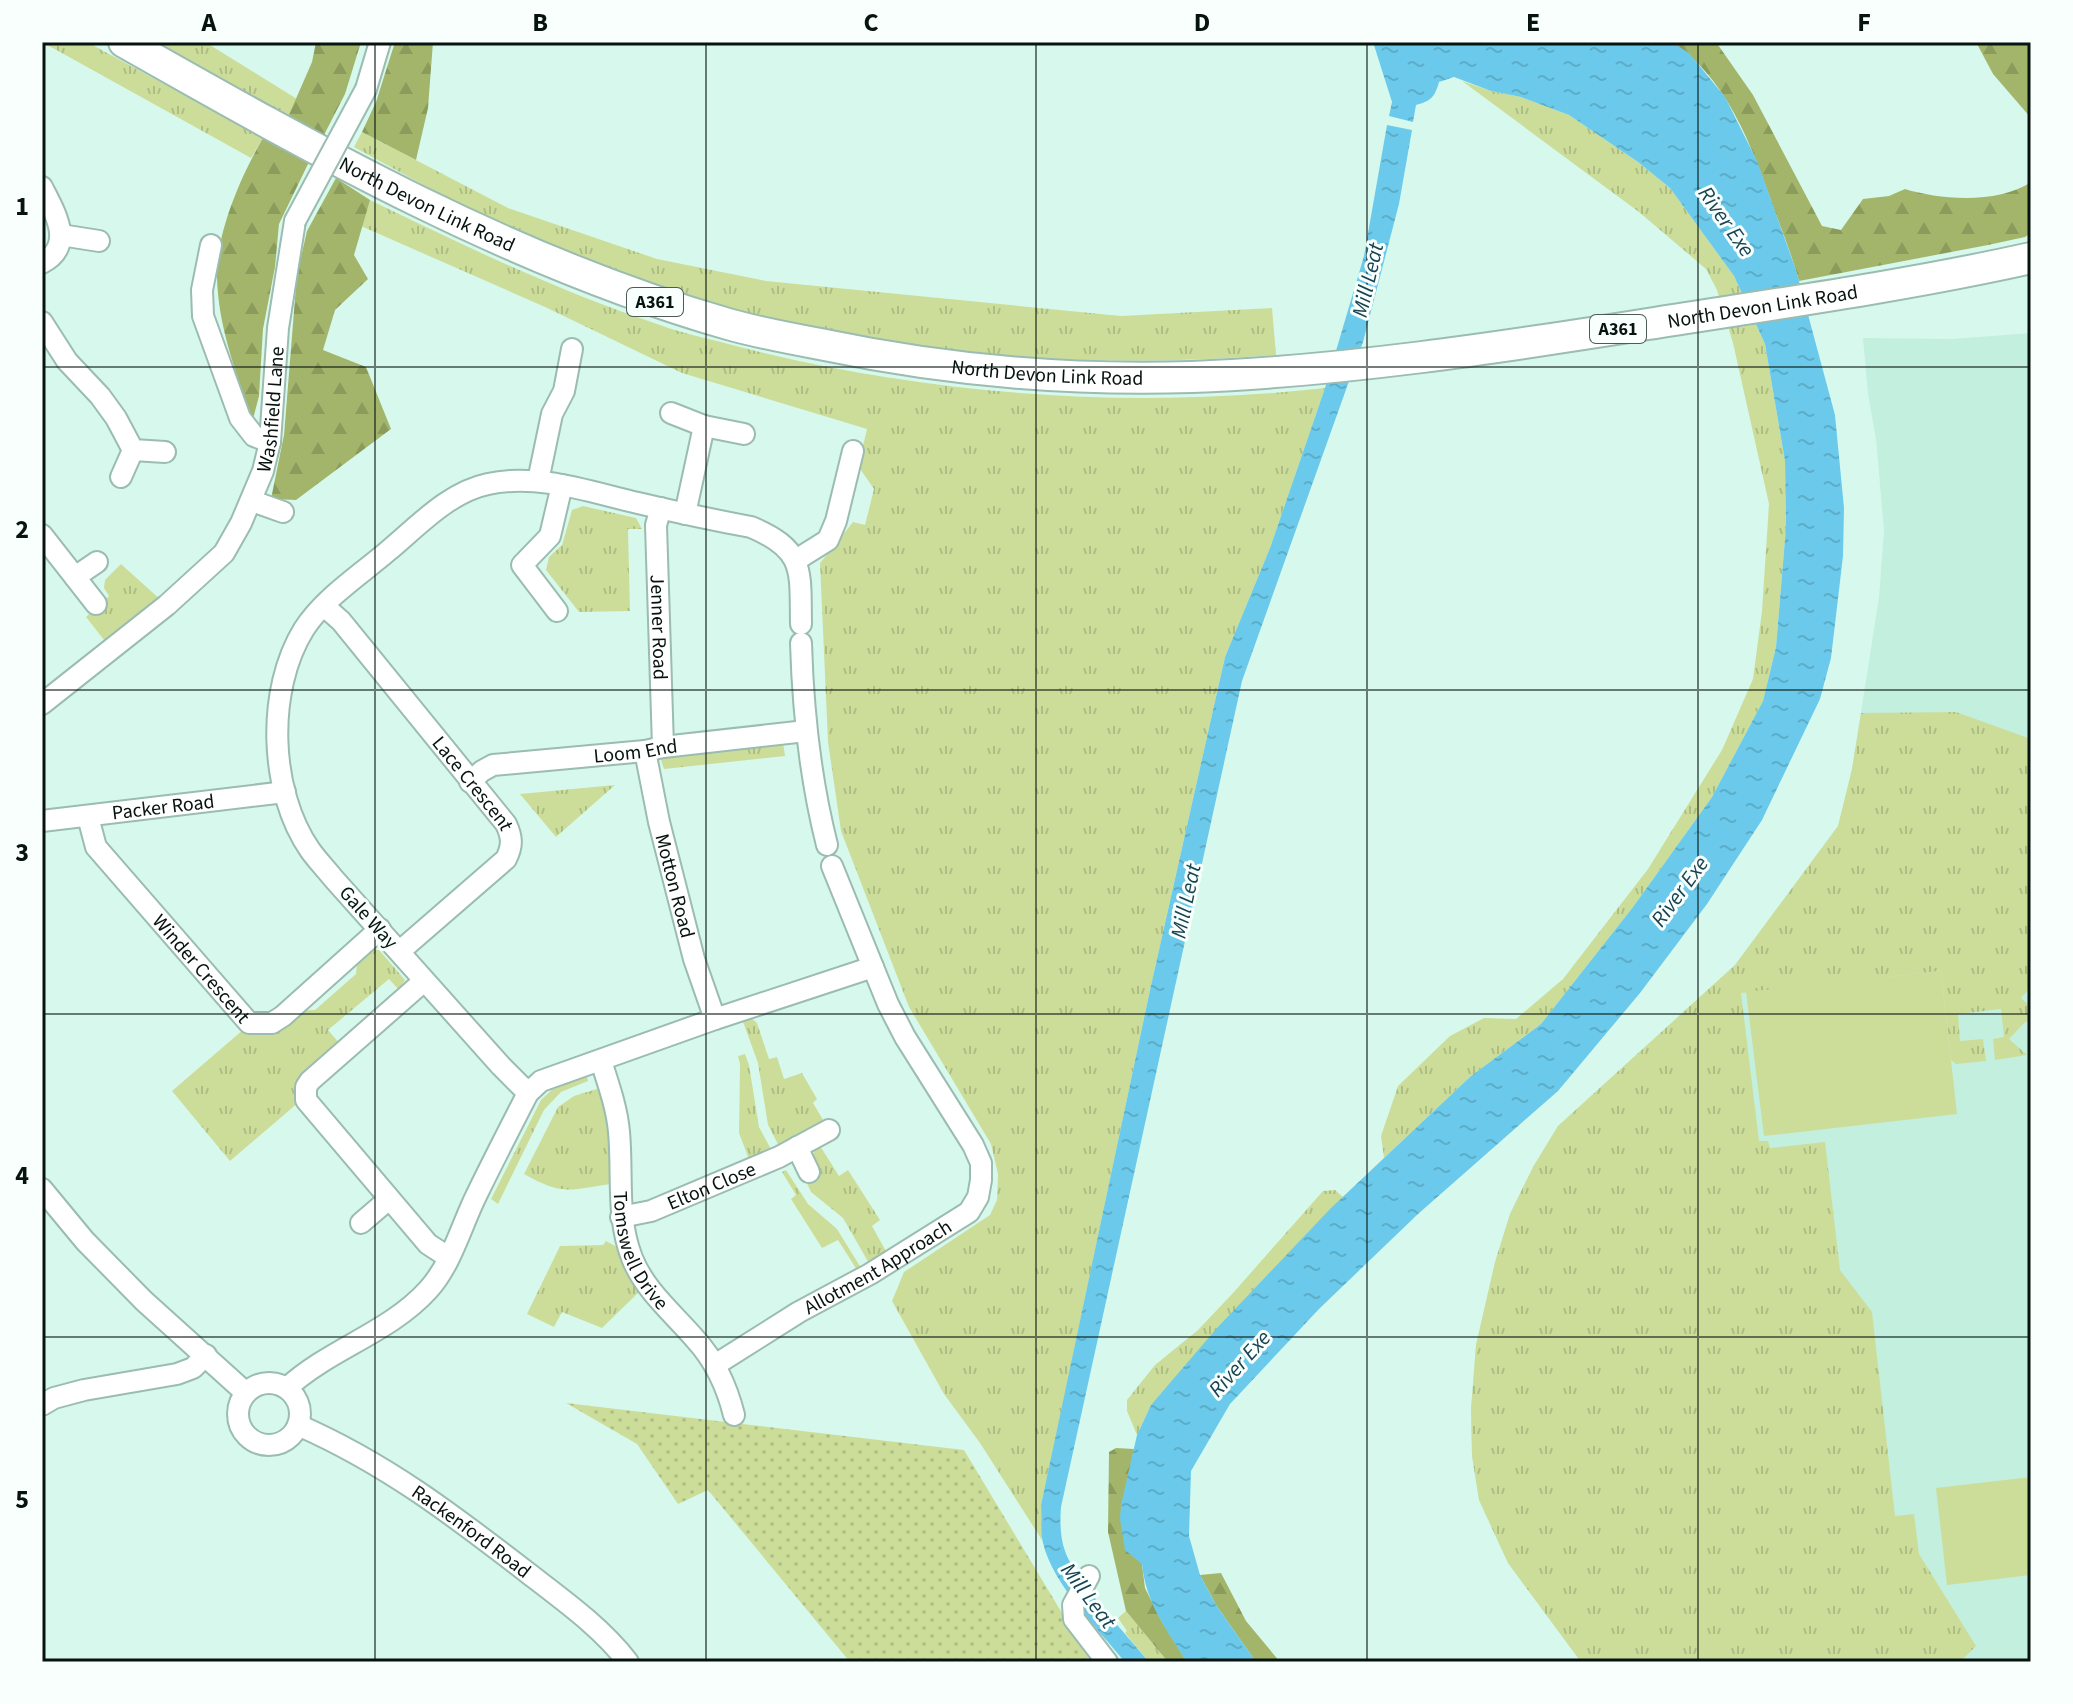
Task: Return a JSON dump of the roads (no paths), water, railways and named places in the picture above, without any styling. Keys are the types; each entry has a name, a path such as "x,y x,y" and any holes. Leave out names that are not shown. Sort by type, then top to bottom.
{"highway":[{"name":"North Devon Link Road","path":"124,42 274,127 456,221 592,279 733,326 900,361 1105,377 1239,375 1315,369 1578,335 2031,258"}],"street":[{"name":"Washfield Lane","path":"42,704 167,605 224,553 252,501 270,442 278,328 295,221 366,89 380,42"},
{"path":"42,187 59,219 61,235 58,248 42,263"},
{"path":"61,235 99,241"},
{"path":"211,245 202,290 203,316 240,418 254,436 270,442"},
{"path":"42,322 67,361 116,418 133,450"},
{"path":"538,481 552,414 564,391 572,349"},
{"path":"671,413 704,426 744,434"},
{"path":"685,514 704,426"},
{"path":"133,450 165,452"},
{"path":"121,477 133,450"},
{"path":"827,845 806,731 800,575 796,560 828,540 836,521 853,451"},
{"name":"Gale Way","path":"528,1093 424,981 309,849 285,792 278,745 278,698 295,645 312,618 324,606 440,507 463,493 487,484 538,481 751,527 775,537 796,560"},
{"path":"557,611 522,565 550,536 562,485"},
{"path":"252,501 283,512"},
{"name":"Jenner Road","path":"654,749 656,525 661,508"},
{"path":"42,535 96,604"},
{"path":"75,577 97,562"},
{"name":"Lace Crescent","path":"324,606 341,621 506,824 511,836 512,849 506,859 400,951"},
{"name":"Loom End","path":"470,782 493,765 806,731"},
{"name":"Motton Road","path":"654,749 683,919 715,1019"},
{"name":"Packer Road","path":"42,821 285,792"},
{"name":"Winder Crescent","path":"88,817 96,847 249,1023 272,1023 283,1016 380,929"},
{"name":"Allotment Approach","path":"715,1365 969,1212 978,1197 981,1163 973,1145 905,1037 832,866"},
{"path":"287,1388 318,1363 373,1333 428,1291 448,1257 477,1192 528,1093 541,1081 873,967"},
{"path":"424,981 315,1075 306,1087 306,1100 428,1244 448,1257"},
{"name":"Tomswell Drive","path":"601,1061 619,1128 621,1217 633,1262 656,1297 715,1365 727,1389 734,1415"},
{"name":"Elton Close","path":"621,1217 651,1211 829,1130"},
{"path":"797,1147 809,1172"},
{"path":"42,1189 85,1241 144,1301 246,1393"},
{"path":"361,1223 389,1199"},
{"path":"42,1405 54,1398 84,1390 177,1374 193,1368 206,1355"},
{"path":"269,1382 287,1388 296,1398 298,1425 285,1440 276,1444 260,1443 247,1435 238,1414 240,1402 246,1393 259,1384 269,1382"},
{"name":"Rackenford Road","path":"298,1425 366,1457 426,1497 583,1617 628,1662"},
{"path":"1089,1576 1076,1601 1074,1619 1107,1662"}],"water":[{"name":"River Exe","path":"1373,42 1671,42 1689,53 1725,97 1757,161 1796,270 1835,415 1844,508 1843,556 1831,658 1820,699 1762,820 1707,904 1640,993 1558,1091 1418,1214 1319,1309 1230,1404 1191,1471 1189,1536 1200,1575 1216,1605 1256,1662 1187,1662 1152,1603 1142,1564 1125,1550 1120,1519 1137,1435 1151,1405 1217,1328 1331,1208 1471,1076 1541,1024 1633,907 1712,797 1763,701 1776,647 1786,527 1785,461 1765,344 1734,276 1670,188 1569,115 1454,77 1439,82 1432,98 1416,105 1413,122 1389,116 1392,102"},
{"name":"Mill Leat","path":"1387,125 1412,130 1399,204 1363,342 1242,681 1061,1507 1062,1540 1070,1563 1090,1592 1149,1662 1125,1662 1056,1575 1043,1543 1041,1505 1150,990 1225,657 1270,548 1325,388 1364,256"}]}
